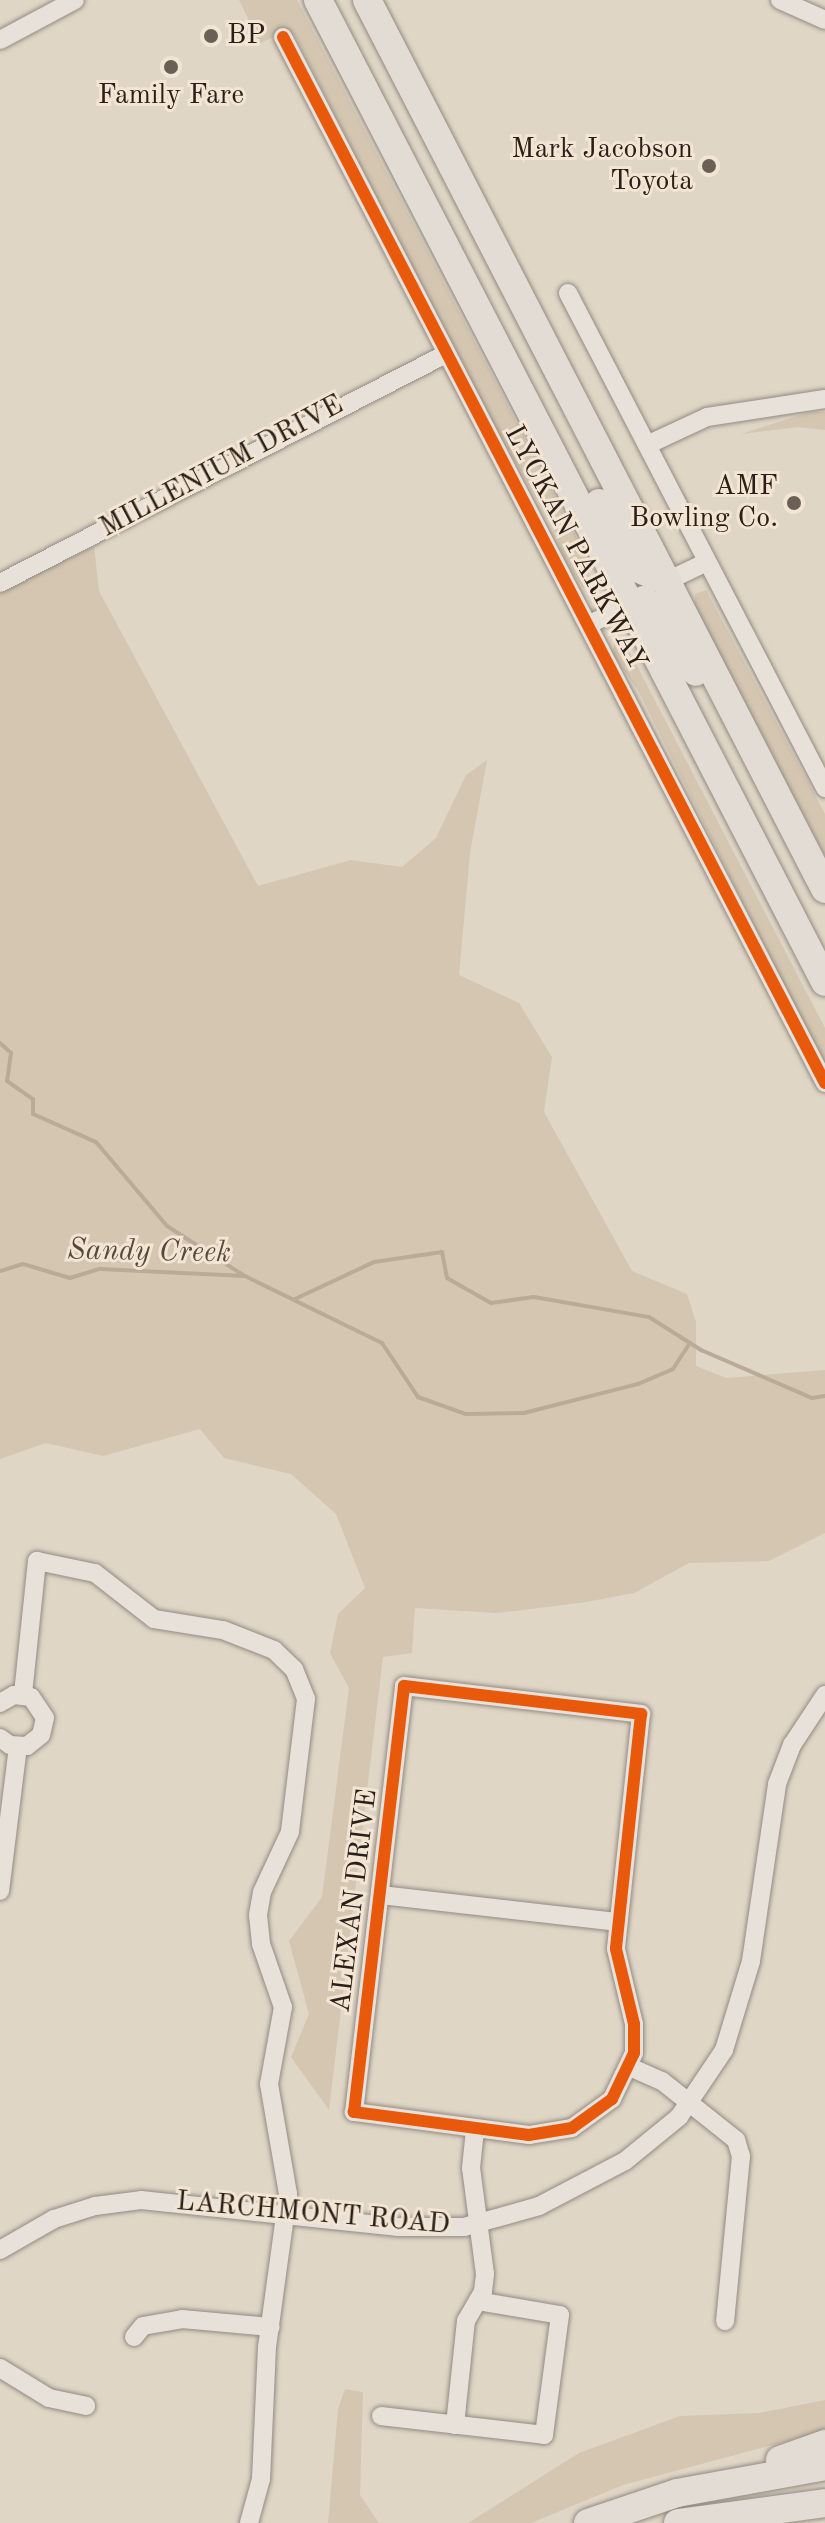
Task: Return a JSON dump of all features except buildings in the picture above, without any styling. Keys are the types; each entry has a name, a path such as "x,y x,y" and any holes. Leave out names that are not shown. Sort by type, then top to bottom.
{"highway":[{"path":"318,0 825,982"},
{"path":"367,0 825,889"},
{"path":"502,355 637,568 667,581"},
{"path":"632,603 644,600 654,607 762,767"},
{"path":"588,2523 724,2482 825,2444"},
{"path":"724,2482 825,2466"},
{"path":"678,2523 825,2503"}],"street":[{"path":"0,40 75,0"},
{"path":"780,0 825,20"},
{"name":"LYCKAN PARKWAY","path":"283,37 446,354 590,624 825,1083"},
{"path":"568,293 825,788"},
{"name":"MILLENIUM DRIVE","path":"0,583 446,354"},
{"path":"647,445 707,417 825,399"},
{"path":"667,581 707,562"},
{"path":"590,624 632,603"},
{"path":"23,1694 37,1561 95,1573 154,1619 223,1630 274,1650 302,1682 306,1716 290,1832 262,1892 258,1915 261,1944 283,2007 269,2084 285,2162 286,2214 271,2327 261,2479 249,2523"},
{"name":"ALEXAN DRIVE","path":"404,1686 641,1714 618,1922 617,1966 634,2024 630,2067 612,2099 572,2128 549,2135 475,2130 354,2112 381,1895 404,1686"},
{"path":"0,1703 23,1694 38,1702 45,1727 35,1742 18,1747 0,1738"},
{"name":"LARCHMONT ROAD","path":"0,2250 54,2219 112,2203 172,2201 418,2228 481,2224 539,2206 605,2173 651,2142 690,2104 736,2022 751,1961 777,1784 792,1745 825,1695"},
{"path":"0,1891 18,1747"},
{"name":"ALEXAN DRIVE","path":"381,1895 618,1922"},
{"path":"630,2067 662,2081 726,2129 741,2156 725,2321"},
{"path":"455,2425 466,2321 478,2301 485,2274 481,2224 471,2168 475,2130"},
{"path":"381,2416 544,2435 560,2315 478,2301"},
{"path":"134,2337 143,2326 182,2319 271,2327"},
{"path":"0,2368 49,2398 86,2406"}],"shaded area":[{"path":"239,0 297,0 585,554 593,591 583,588 566,563 553,527 480,401 295,36 287,31 260,43"},
{"path":"810,412 825,412 825,430 798,427 741,434"},
{"path":"94,546 99,591 258,886 351,860 402,867 436,838 466,775 487,760 470,853 459,975 519,1003 552,1057 544,1112 632,1271 687,1294 696,1322 696,1366 726,1378 825,1370 825,1533 769,1561 689,1563 634,1593 586,1602 497,1613 415,1608 412,1653 383,1657 329,2110 291,2057 309,2014 289,1941 322,1897 349,1688 330,1653 338,1614 365,1588 336,1514 291,1474 224,1458 200,1429 103,1456 46,1443 0,1459 0,591"},
{"path":"706,590 825,814 825,856 695,607 695,594"},
{"path":"615,643 624,643 633,658 825,1028 825,1069 639,692 612,653"},
{"path":"345,2389 363,2392 360,2495 379,2523 328,2523 338,2409"},
{"path":"825,2400 825,2430 623,2485 531,2523 468,2523 579,2453 680,2416 759,2413"}],"waterway":[{"path":"0,1043 11,1053 7,1081 33,1099 33,1114 96,1142 167,1226 243,1275"},
{"name":"Sandy Creek","path":"295,1299 374,1262 442,1252 447,1278 491,1303 534,1297 649,1317 701,1350 812,1398 825,1396"},
{"name":"Sandy Creek","path":"0,1271 23,1264 70,1278 100,1269 245,1276 382,1343 418,1397 466,1414 524,1413 638,1384 673,1369 690,1343"}],"cycle path":[{"path":"283,37 825,1083"},
{"path":"404,1686 641,1714 616,1949 634,2024 634,2053 612,2099 572,2128 529,2135 354,2112 404,1686"}],"place":[{"name":"BP","path":"211,36"},
{"name":"Family Fare","path":"171,67"},
{"name":"Mark Jacobson Toyota","path":"709,166"},
{"name":"AMF Bowling Co.","path":"794,503"}]}
